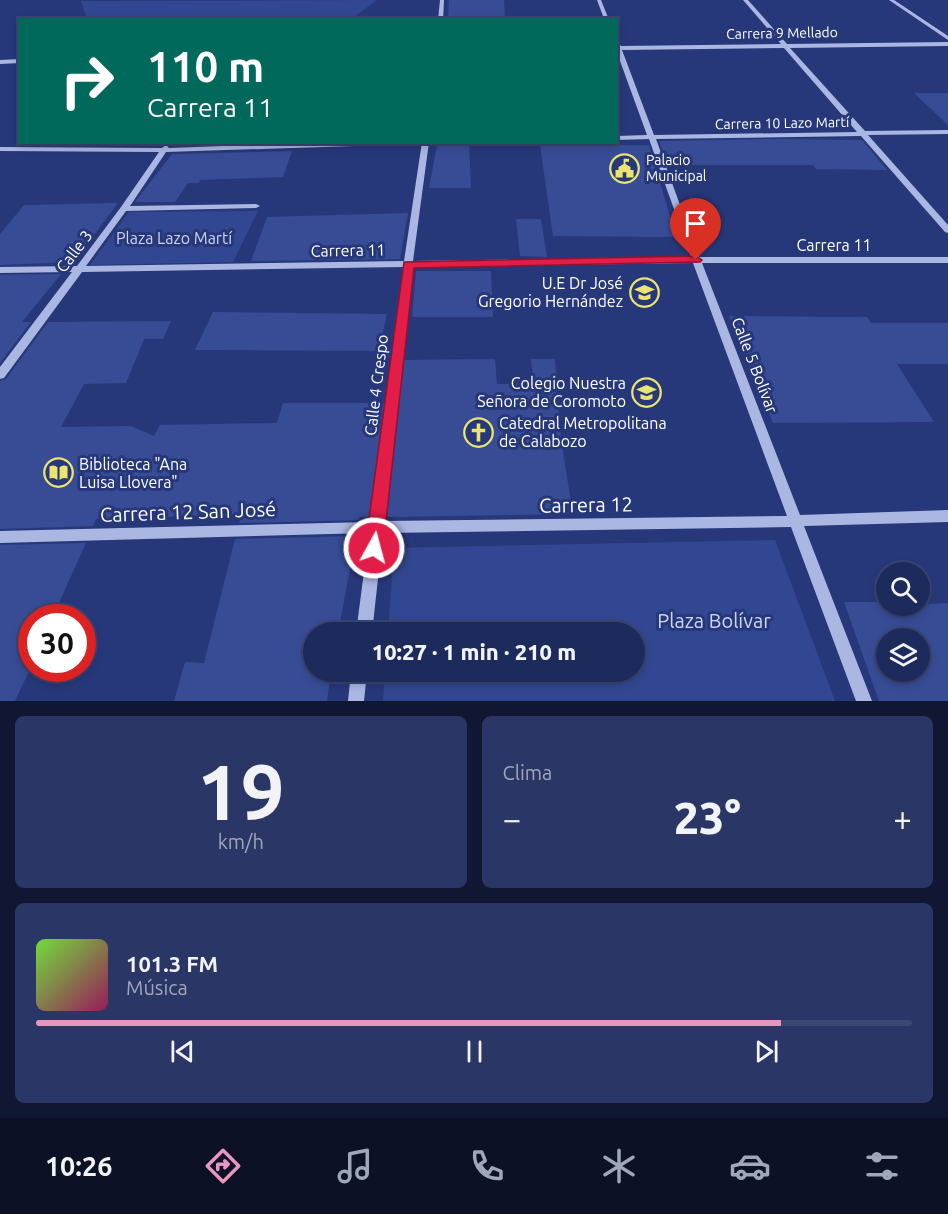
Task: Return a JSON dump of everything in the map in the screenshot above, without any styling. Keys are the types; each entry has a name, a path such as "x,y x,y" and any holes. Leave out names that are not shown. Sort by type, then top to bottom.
{"street":[{"path":"440,18 442,0"},
{"path":"531,18 607,18 599,0"},
{"path":"746,0 948,231"},
{"path":"891,0 948,38"},
{"name":"Carrera 9 Mellado","path":"618,48 948,44"},
{"name":"Calle 5 Bolívar","path":"618,48 864,701"},
{"path":"0,62 18,61"},
{"name":"Carrera 10 Lazo Martí","path":"618,138 948,132"},
{"path":"0,149 292,144"},
{"name":"Calle 4 Crespo","path":"365,622 408,264 426,144"},
{"name":"Calle 3","path":"0,375 124,209 167,146"},
{"path":"124,209 256,206"},
{"name":"Carrera 11","path":"0,270 696,260 948,260"},
{"path":"795,521 948,516"},
{"name":"Carrera 12","path":"376,527 795,521"},
{"name":"Carrera 12 San José","path":"0,537 376,527"},
{"path":"356,701 358,682"}],"green space":[{"path":"377,0 353,18 87,18 81,1"},
{"name":"Plaza Lazo Martí","path":"258,211 233,262 90,265 129,212"},
{"name":"Plaza Bolívar","path":"775,540 835,701 383,701 384,682 645,682 645,622 389,622 394,548"}],"building":[{"path":"449,0 504,0 505,18 448,18"},
{"path":"914,93 948,93 948,125"},
{"path":"862,140 887,170 816,169 813,165 668,165 659,141"},
{"path":"469,144 471,188 429,188 437,145"},
{"path":"540,145 649,145 676,237 553,236"},
{"path":"292,151 283,177 200,180 199,183 188,183 175,202 135,202 172,154"},
{"path":"118,203 73,262 0,265 0,234 24,205"},
{"path":"408,213 400,259 251,261 267,217"},
{"path":"516,219 541,219 547,257 520,256"},
{"path":"416,271 491,271 493,317 412,317"},
{"path":"61,274 22,322 31,322 0,363 0,275"},
{"path":"213,312 387,314 379,351 195,350"},
{"path":"729,316 867,317 871,323 948,323 948,364 897,364 934,422 773,423"},
{"path":"171,321 163,339 144,339 126,383 84,384 61,427 131,426 154,436 160,425 277,423 283,403 384,403 369,517 360,517 359,520 239,523 241,515 96,519 93,526 0,529 0,381 6,379 48,322"},
{"name":"Catedral Metropolitana de Calabozo","path":"495,359 497,384 534,384 531,359 555,359 561,440 573,514 387,517 404,360"},
{"path":"356,536 340,622 303,622 303,682 330,682 327,701 174,701 185,662 204,663 235,539"},
{"path":"86,543 58,604 18,604 18,682 24,682 15,701 0,701 0,545"},
{"path":"844,602 876,602 876,616 930,616 930,604 948,603 948,701 879,701"}],"place":[{"name":"Palacio Municipal","path":"625,168"},
{"name":"U.E Dr José Gregorio Hernández","path":"644,292"},
{"name":"Colegio Nuestra Señora de Coromoto","path":"647,392"},
{"name":"Catedral Metropolitana de Calabozo","path":"478,432"},
{"name":"Biblioteca \"Ana Luisa Llovera\"","path":"58,473"}],"route":[{"path":"374,548 408,264 696,260"}]}
